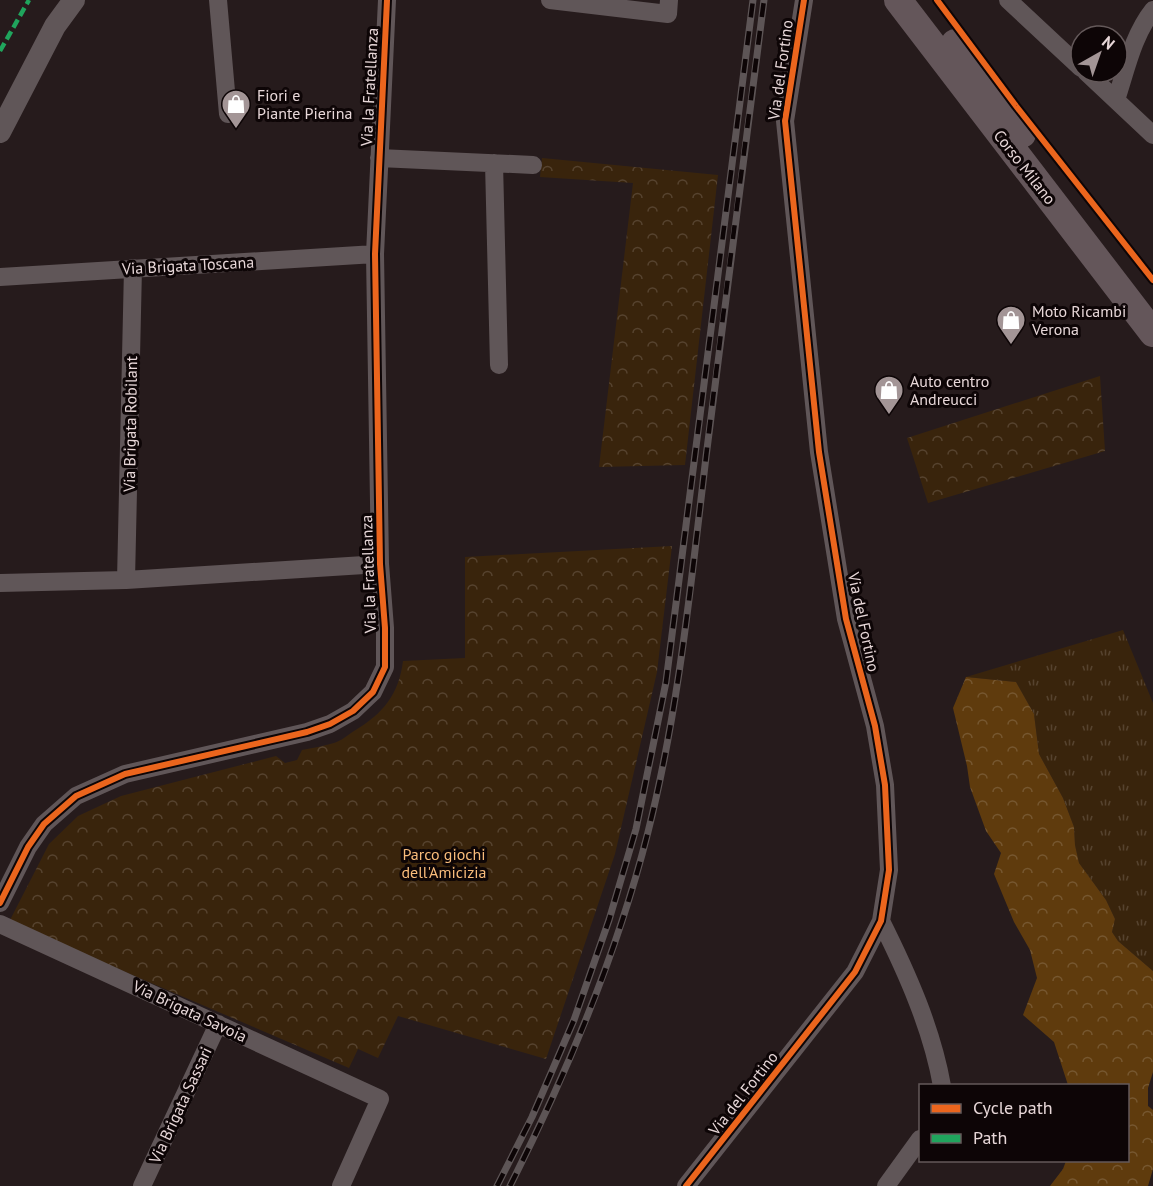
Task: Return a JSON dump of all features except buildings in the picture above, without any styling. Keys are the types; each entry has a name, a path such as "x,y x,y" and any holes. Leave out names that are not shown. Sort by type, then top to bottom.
{"main road":[{"name":"Corso Milano","path":"898,0 1153,333"},
{"name":"Corso Milano","path":"923,0 997,97 1031,148 1153,304"}],"street":[{"path":"0,132 56,26 74,0"},
{"path":"218,0 228,114"},
{"name":"Via la Fratellanza","path":"0,903 28,846 44,824 76,796 125,774 307,732 330,724 353,711 373,693 385,666 385,628 380,564 375,254 387,0"},
{"path":"550,0 668,14 669,0"},
{"name":"Via del Fortino","path":"686,1186 855,972 881,921 889,870 885,785 875,726 846,619 819,452 785,121 804,0"},
{"path":"1008,0 1069,57"},
{"path":"1116,100 1134,46 1145,20 1153,10"},
{"path":"1099,84 1153,135"},
{"name":"Via la Fratellanza","path":"379,158 533,165"},
{"path":"494,163 499,365"},
{"name":"Via Brigata Toscana","path":"0,277 375,254"},
{"name":"Via Brigata Robilant","path":"126,580 133,268"},
{"path":"0,583 126,580 380,564"},
{"path":"881,921 902,963 937,1057 942,1084"},
{"name":"Via Brigata Savoia","path":"0,924 380,1099 341,1186"},
{"name":"Via Brigata Sassari","path":"141,1186 218,1024"},
{"path":"885,1186 919,1142"}],"green space":[{"path":"542,158 718,175 685,465 599,467 633,183 540,177"},
{"path":"1100,376 1105,451 928,503 907,438"},
{"name":"Parco giochi dell'Amicizia","path":"672,546 657,672 615,854 546,1059 398,1016 378,1058 358,1049 349,1068 9,922 49,844 78,816 121,796 276,756 285,763 297,760 302,750 337,742 373,718 393,693 403,661 465,658 465,557"},
{"path":"1123,630 1153,703 1153,971 1118,941 1112,932 1115,919 1106,900 1079,863 1074,827 1063,798 1039,754 1034,714 1016,682 966,677"},
{"path":"966,677 1016,682 1034,714 1039,754 1063,798 1074,827 1079,863 1106,900 1115,919 1112,932 1118,941 1153,971 1153,1072 1148,1088 1148,1106 1153,1110 1153,1169 1148,1186 1050,1186 1066,1162 1129,1162 1129,1084 1068,1084 1054,1042 1023,1015 1037,978 1030,950 1014,922 994,874 1001,853 986,831 970,787 953,708"}],"railway":[{"path":"497,1186 532,1117 574,1020 609,920 636,829 666,682 753,0"},
{"path":"510,1186 571,1057 606,968 636,878 659,786 683,645 764,0"}],"marked path":[{"path":"0,51 29,0"}],"cycle path":[{"path":"0,903 28,847 44,824 76,796 125,774 307,732 330,724 353,711 373,692 385,667 385,628 380,564 375,254 387,0"},
{"path":"686,1186 855,972 881,921 889,870 885,785 875,726 846,619 819,452 785,121 804,0"},
{"path":"937,0 1016,106 1153,280"}],"place":[{"name":"Fiori e Piante Pierina","path":"236,130"},
{"name":"Moto Ricambi Verona","path":"1011,346"},
{"name":"Auto centro Andreucci","path":"889,416"}]}
